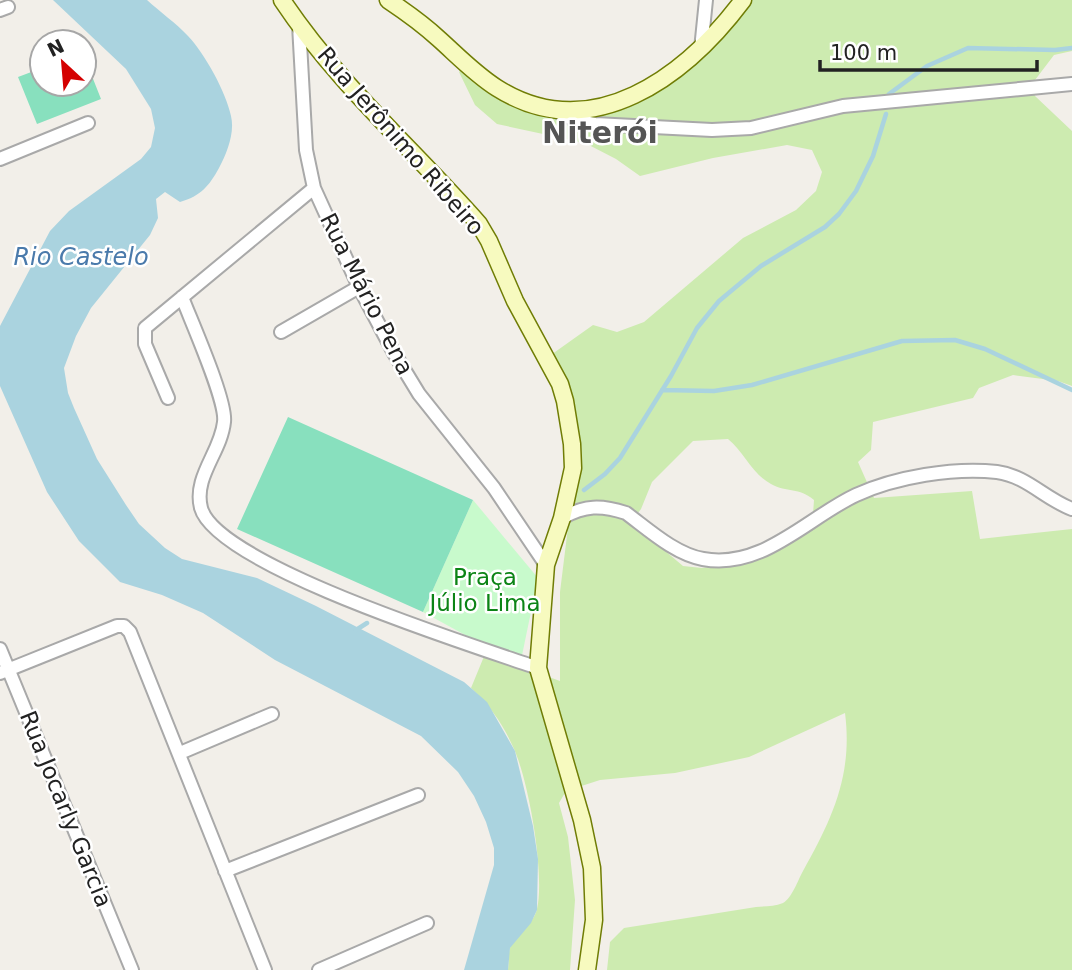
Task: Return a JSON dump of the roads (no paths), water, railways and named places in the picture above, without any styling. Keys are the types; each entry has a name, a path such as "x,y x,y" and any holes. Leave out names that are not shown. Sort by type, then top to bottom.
{"main road":[{"name":"Rua Jerônimo Ribeiro","path":"282,0 299,25 380,119 469,213 489,241 511,293 551,364 565,401 573,468 562,518 546,565 538,668"},
{"path":"388,0 407,12 462,61 498,88 531,103 556,110 603,106 652,88 701,49 743,0"},
{"path":"538,668 582,820 592,868 594,920 587,970"}],"street":[{"path":"701,49 706,0"},
{"name":"Rua Mário Pena","path":"299,25 306,150 314,188 359,287 419,394 494,488 546,565"},
{"path":"556,110 577,121 595,124 712,130 751,128 843,106 1072,84"},
{"path":"0,159 88,123"},
{"path":"168,398 145,344 145,328 314,188"},
{"path":"281,332 359,287"},
{"path":"182,297 224,410 221,435 200,485 204,515 232,543 346,601 538,668"},
{"path":"562,518 588,507 616,510 626,513 692,556 729,561 761,552 856,495 882,485 917,477 974,472 1014,475 1072,509"},
{"path":"4,671 117,626 124,626 130,632 265,970"},
{"name":"Rua Jocarly Garcia","path":"0,649 4,671 132,970"},
{"path":"180,753 272,714"},
{"path":"225,871 418,795"},
{"path":"319,970 427,923"}],"water":[{"name":"Rio Castelo","path":"53,0 147,0 195,44 225,96 232,122 227,149 212,180 204,190 187,200 180,202 165,192 156,199 158,218 150,235 91,308 76,336 64,368 68,393 97,459 139,524 165,548 182,559 257,578 464,682 487,702 515,751 538,859 537,910 531,923 510,948 508,970 464,970 494,865 494,848 474,796 458,772 421,736 275,660 203,613 162,595 120,582 79,541 47,492 0,386 0,326 50,231 69,211 141,159 151,147 155,128 151,109 126,69 98,43 98,28 83,28"}],"waterway":[{"path":"889,94 927,66 968,48 1072,48"},
{"path":"584,490 620,458 697,328 719,301 761,266 825,227 839,214 856,191 873,156 886,114"},
{"path":"662,390 714,391 752,385 902,341 955,340 985,349 1072,390"},
{"path":"356,630 367,623"}],"district":[{"name":"Niterói","path":"600,133"}],"park label":[{"name":"Praça Júlio Lima","path":"485,590"}]}
